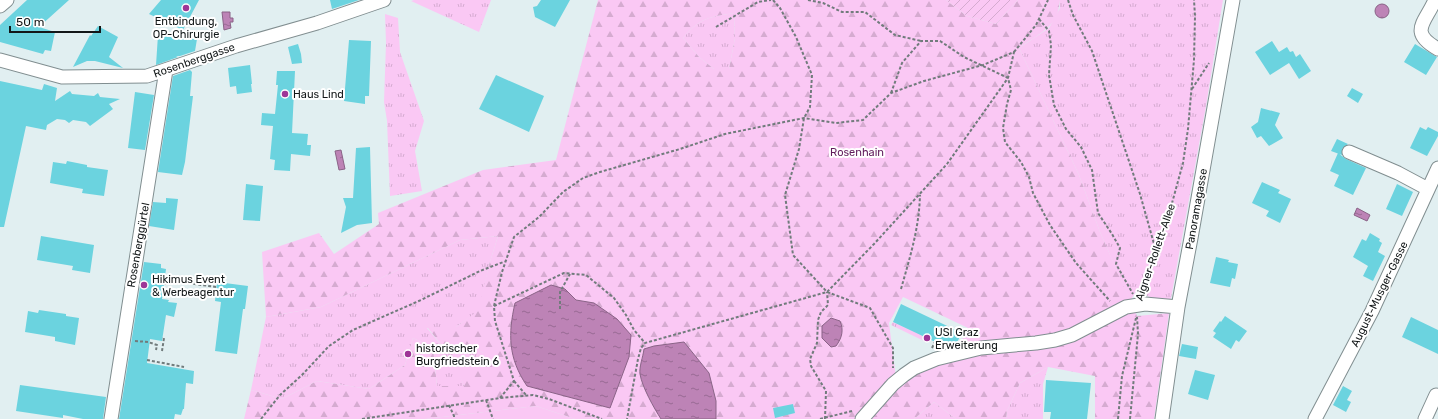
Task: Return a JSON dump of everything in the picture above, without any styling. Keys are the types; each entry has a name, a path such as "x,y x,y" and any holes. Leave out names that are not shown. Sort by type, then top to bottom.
{"street":[{"path":"0,6 7,0"},
{"name":"Rosenberggasse","path":"0,60 62,77 147,76 236,46 317,23 384,0"},
{"name":"Panoramagasse","path":"1162,419 1178,307 1192,238 1233,0"},
{"path":"1435,0 1420,31 1422,37 1438,49"},
{"name":"Rosenberggürtel","path":"110,419 115,396 166,70"},
{"path":"1349,152 1398,173 1428,189"},
{"name":"August-Musger-Gasse","path":"1315,419 1372,312 1438,168"},
{"path":"1132,305 1169,305 1178,307"},
{"name":"Aigner-Rollett-Allee","path":"866,415 893,384 914,368 936,359 981,348 1055,340 1072,335 1132,305"},
{"path":"1425,419 1436,395"}],"path":[{"path":"716,27 758,2 772,0 780,8 796,37 812,75 810,107 804,118 799,150 785,195 793,255 827,292 870,308 893,348 893,384"},
{"path":"808,0 813,0 842,12 865,12 895,36 922,41 940,42 964,57 1008,78"},
{"path":"890,93 924,81 983,66 1014,52 1030,34 1048,0"},
{"path":"1068,0 1073,14 1092,51 1140,194 1156,252"},
{"name":"Aigner-Rollett-Allee","path":"1132,305 1156,252 1166,225 1183,163 1188,129 1195,32 1194,0"},
{"path":"1008,78 1011,90 1003,128 1005,142 1021,162 1029,177 1033,193 1038,204 1050,225 1076,263 1108,299 1114,304 1132,305 1116,264 1120,248 1098,213 1092,170 1080,147 1066,129 1054,105 1049,75 1051,45 1049,31 1039,19"},
{"path":"526,396 514,381 495,321 494,306 514,237 539,217 563,192 583,178 726,134 804,118 836,123 863,120 890,93 902,63 922,41"},
{"path":"627,419 638,359 641,348 645,343 827,292 874,244 947,164 1008,78 1014,52"},
{"path":"1191,91 1213,56 1218,53 1224,54"},
{"path":"901,289 914,247 919,217 920,194"},
{"path":"261,419 280,395 302,375 329,346 353,330 506,261"},
{"path":"494,306 564,273 586,275 614,298 626,314 634,330 645,343"},
{"path":"560,309 560,292 570,274"},
{"path":"164,284 173,281 216,287"},
{"path":"825,418 826,391 811,366 810,359 817,343 821,312 828,305 827,292"},
{"path":"1118,419 1122,376 1137,313 1138,334 1130,419"},
{"path":"162,338 164,338 162,351"},
{"path":"134,341 146,340 156,346 156,350"},
{"path":"147,360 184,367"},
{"path":"500,398 514,381"},
{"path":"362,419 449,405 533,395 549,399 602,419"},
{"path":"486,400 493,419"},
{"path":"449,405 454,419"},
{"path":"820,419 857,410 866,415"}],"green space":[{"path":"491,0 479,32 411,1"},
{"name":"Rosenhain","path":"598,0 946,0 967,16 996,24 1018,0 1059,0 1059,9 1052,23 1040,34 1019,48 1079,175 1100,232 1137,316 1169,313 1154,419 1095,419 1095,376 1048,367 1020,383 1007,411 1006,419 956,419 934,402 914,419 716,419 716,401 709,373 684,342 644,350 640,368 641,380 661,419 575,419 536,406 425,419 244,419 251,390 282,399 317,381 369,389 405,365 413,338 433,348 437,386 464,386 456,367 482,361 483,353 474,346 448,353 427,327 456,327 478,311 489,265 498,236 460,240 321,307 266,317 262,252 319,233 334,254 379,224 378,213 483,170 556,160","holes":["734,13 735,38 729,69 714,69 699,57 683,38 700,22 711,17","565,289 576,300 594,303 510,324","903,297 968,328 957,349 896,378 889,323"]},
{"path":"946,0 1018,0 996,24 967,16"},
{"path":"1059,0 1223,0 1206,106 1171,298 1169,300 1153,299 1137,290 1130,301 1100,232 1079,175 1019,48 1049,28 1060,8"},
{"path":"734,13 735,38 729,69 714,69 699,57 683,38 700,22 711,17"},
{"path":"385,14 398,18 400,52 424,121 415,151 422,191 390,196 387,121 384,102 386,43"},
{"path":"498,236 489,265 479,311 456,327 427,328 448,353 474,346 483,353 483,361 457,367 464,386 437,386 433,348 413,338 405,365 369,389 317,381 282,399 251,390 266,317 321,307 460,240"},
{"path":"893,322 926,337 924,341 891,325"},
{"path":"1048,367 1043,384 1043,419 1006,419 1007,411 1020,383"},
{"path":"934,402 956,419 914,419"},
{"path":"536,406 575,419 425,419"}],"water":[{"path":"1382,4 1387,6 1389,11 1387,16 1382,18 1377,16 1375,11 1377,6"},
{"path":"222,12 230,12 230,18 233,18 233,22 230,22 231,28 224,30"},
{"path":"341,150 345,169 339,170 335,151"},
{"path":"1357,208 1370,215 1367,221 1354,215"},
{"path":"551,285 565,289 576,300 594,303 617,319 631,335 629,357 610,408 527,386 516,366 511,346 511,325 515,303"},
{"path":"831,318 840,321 842,331 841,337 836,346 831,347 822,338 822,326"},
{"path":"684,342 709,373 716,401 716,419 661,419 643,385 640,371 644,349 654,346"}],"building":[{"path":"27,0 69,0 39,27 55,32 51,51 45,50 43,54 0,42 0,25"},
{"path":"161,0 199,0 183,30 149,14"},
{"path":"330,0 359,0 332,9"},
{"path":"541,0 570,0 555,27 535,17 533,7 537,6"},
{"path":"98,26 118,37 109,57 123,68 95,61 87,61 73,67 90,35 91,36"},
{"path":"158,35 197,39 195,51 176,56 178,57 156,65"},
{"path":"349,40 371,41 369,96 365,96 365,104 344,101"},
{"path":"1272,41 1279,52 1287,47 1290,52 1293,51 1296,57 1300,54 1311,71 1299,79 1289,63 1270,75 1255,52"},
{"path":"298,44 302,63 292,64 288,47"},
{"path":"1415,44 1437,57 1426,75 1404,62"},
{"path":"250,65 252,92 237,94 236,86 230,87 228,68"},
{"path":"190,70 192,72 190,96 193,96 182,175 158,172 173,76"},
{"path":"277,71 295,71 292,133 308,134 307,145 311,145 310,156 291,154 290,171 274,170 275,160 270,159 273,126 261,125 262,113 275,114 278,85 276,85"},
{"path":"496,75 544,96 529,132 479,109"},
{"path":"0,81 42,90 44,84 57,88 55,101 70,91 72,94 94,96 98,93 100,97 120,99 109,104 113,109 90,126 86,122 73,120 69,123 65,120 57,119 47,125 46,130 26,126 4,227 0,227"},
{"path":"1352,88 1363,94 1358,103 1347,96"},
{"path":"135,92 154,95 145,150 128,148"},
{"path":"1261,108 1280,113 1275,125 1283,138 1269,146 1261,136 1257,138 1251,127 1258,122"},
{"path":"1420,127 1426,130 1428,127 1438,132 1438,136 1427,156 1410,148"},
{"path":"1337,139 1348,144 1342,149 1342,155 1331,151"},
{"path":"370,147 372,223 357,225 341,233 346,207 343,198 353,198 356,148"},
{"path":"1338,153 1346,159 1366,168 1353,195 1334,186 1339,175 1330,171"},
{"path":"67,161 87,165 87,167 108,170 104,196 82,193 83,189 50,183 53,162 66,164"},
{"path":"1262,182 1280,190 1278,193 1291,199 1280,223 1266,216 1269,211 1252,203"},
{"path":"246,184 263,186 260,221 243,220"},
{"path":"1397,184 1413,192 1402,216 1386,209"},
{"path":"166,198 178,199 174,230 149,226 153,202 166,203"},
{"path":"1370,233 1380,239 1379,241 1382,243 1378,252 1385,256 1373,281 1363,276 1368,266 1353,257 1362,239 1366,241"},
{"path":"41,236 94,245 90,273 72,270 73,266 37,260"},
{"path":"1216,257 1238,264 1235,279 1232,278 1230,287 1210,283"},
{"path":"144,262 161,264 161,268 166,269 162,299 169,300 168,302 177,303 174,317 166,315 162,341 150,339 147,363 194,371 193,384 186,383 184,409 181,415 175,414 174,419 119,419"},
{"path":"217,282 248,286 245,309 243,309 237,354 215,351 221,302 215,301"},
{"path":"901,304 962,333 955,346 948,348 893,322"},
{"path":"39,310 66,314 66,316 79,318 75,345 55,341 55,337 25,332 28,311 38,313"},
{"path":"1225,316 1247,331 1239,342 1236,340 1231,349 1213,337 1216,333 1213,331"},
{"path":"1411,317 1438,330 1438,354 1402,337"},
{"path":"1182,344 1198,347 1196,359 1179,356"},
{"path":"1195,370 1215,375 1208,400 1188,394"},
{"path":"1046,380 1091,383 1087,419 1050,419 1051,412 1044,412"},
{"path":"20,385 106,397 103,419 83,419 63,415 63,418 16,411"},
{"path":"1343,386 1352,391 1347,400 1351,402 1346,412 1333,405"},
{"path":"793,404 795,413 775,418 773,408"}],"place":[{"name":"Entbindung, OP-Chirurgie","path":"186,8"},
{"name":"Haus Lind","path":"285,94"},
{"name":"Hikimus Event & Werbeagentur","path":"144,285"},
{"name":"USI Graz Erweiterung","path":"927,338"},
{"name":"historischer Burgfriedstein 6","path":"408,354"}]}
